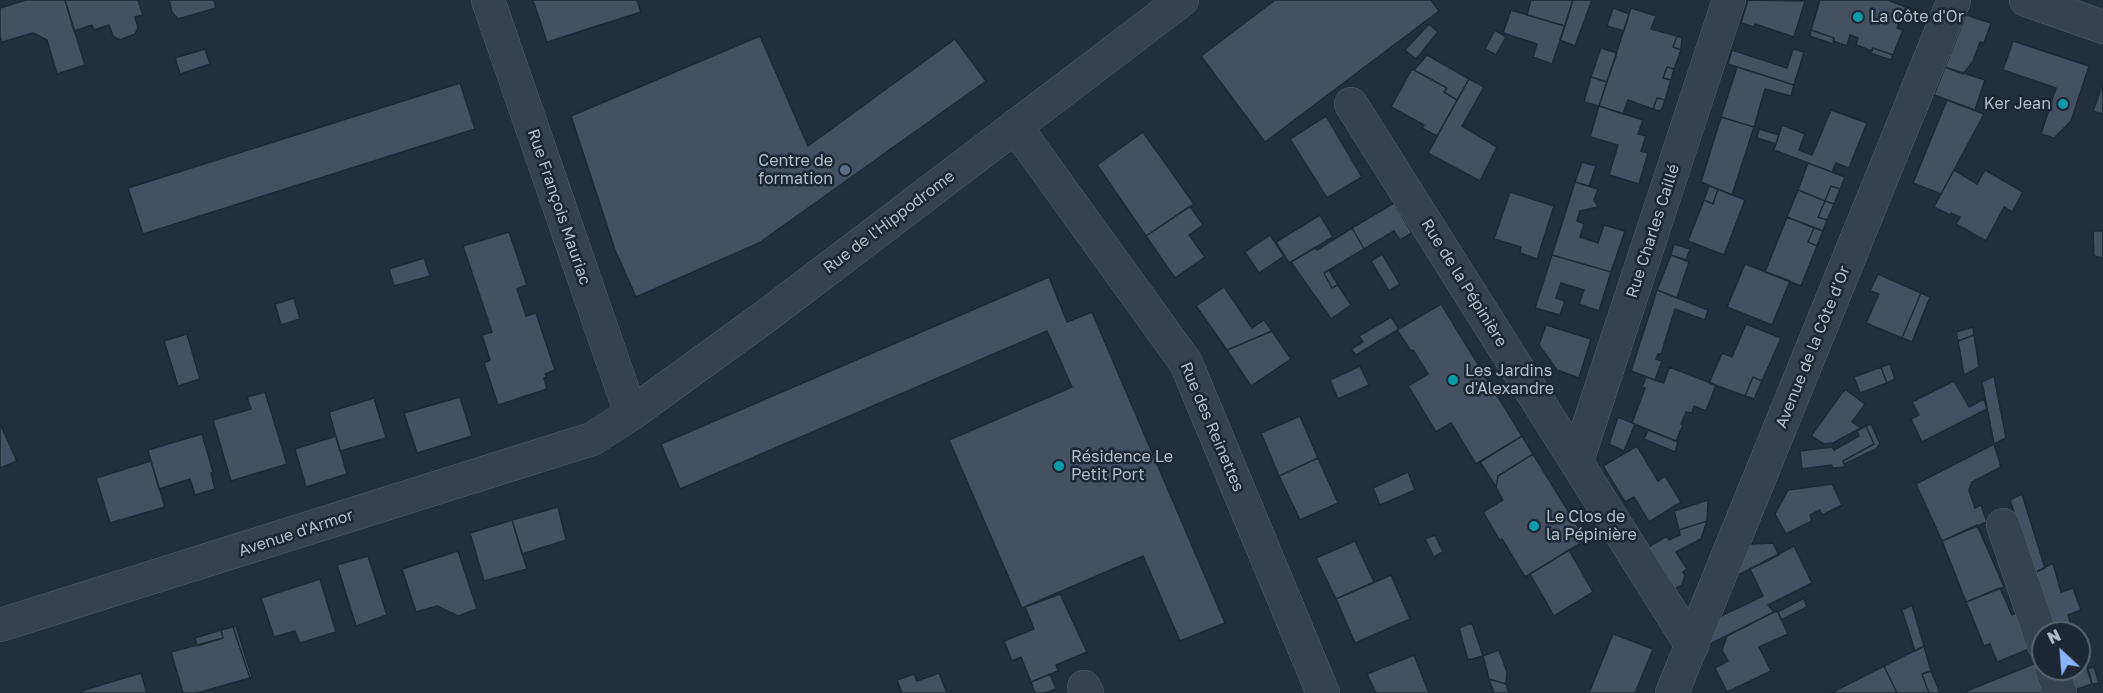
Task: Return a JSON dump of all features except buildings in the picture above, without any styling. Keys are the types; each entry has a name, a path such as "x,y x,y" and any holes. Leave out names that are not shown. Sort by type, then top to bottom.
{"street":[{"name":"Rue François Mauriac","path":"488,0 631,414"},
{"name":"Rue de l'Hippodrome","path":"592,439 631,414 766,316 1182,0"},
{"name":"Rue Charles Caillé","path":"1576,461 1729,0"},
{"name":"Avenue de la Côte d'Or","path":"1671,693 1953,0"},
{"path":"2026,0 2103,27"},
{"name":"Rue de la Pépinière","path":"1351,104 1692,646"},
{"name":"Rue des Reinettes","path":"1015,126 1186,363 1323,693"},
{"name":"Avenue d'Armor","path":"0,625 592,439"},
{"path":"2003,525 2036,621"}],"place":[{"name":"La Côte d'Or","path":"1858,17"},
{"name":"Ker Jean","path":"2063,104"},
{"name":"Centre de formation","path":"845,170"},
{"name":"Les Jardins d'Alexandre","path":"1453,380"},
{"name":"Résidence Le Petit Port","path":"1059,466"},
{"name":"Le Clos de la Pépinière","path":"1534,526"}]}
